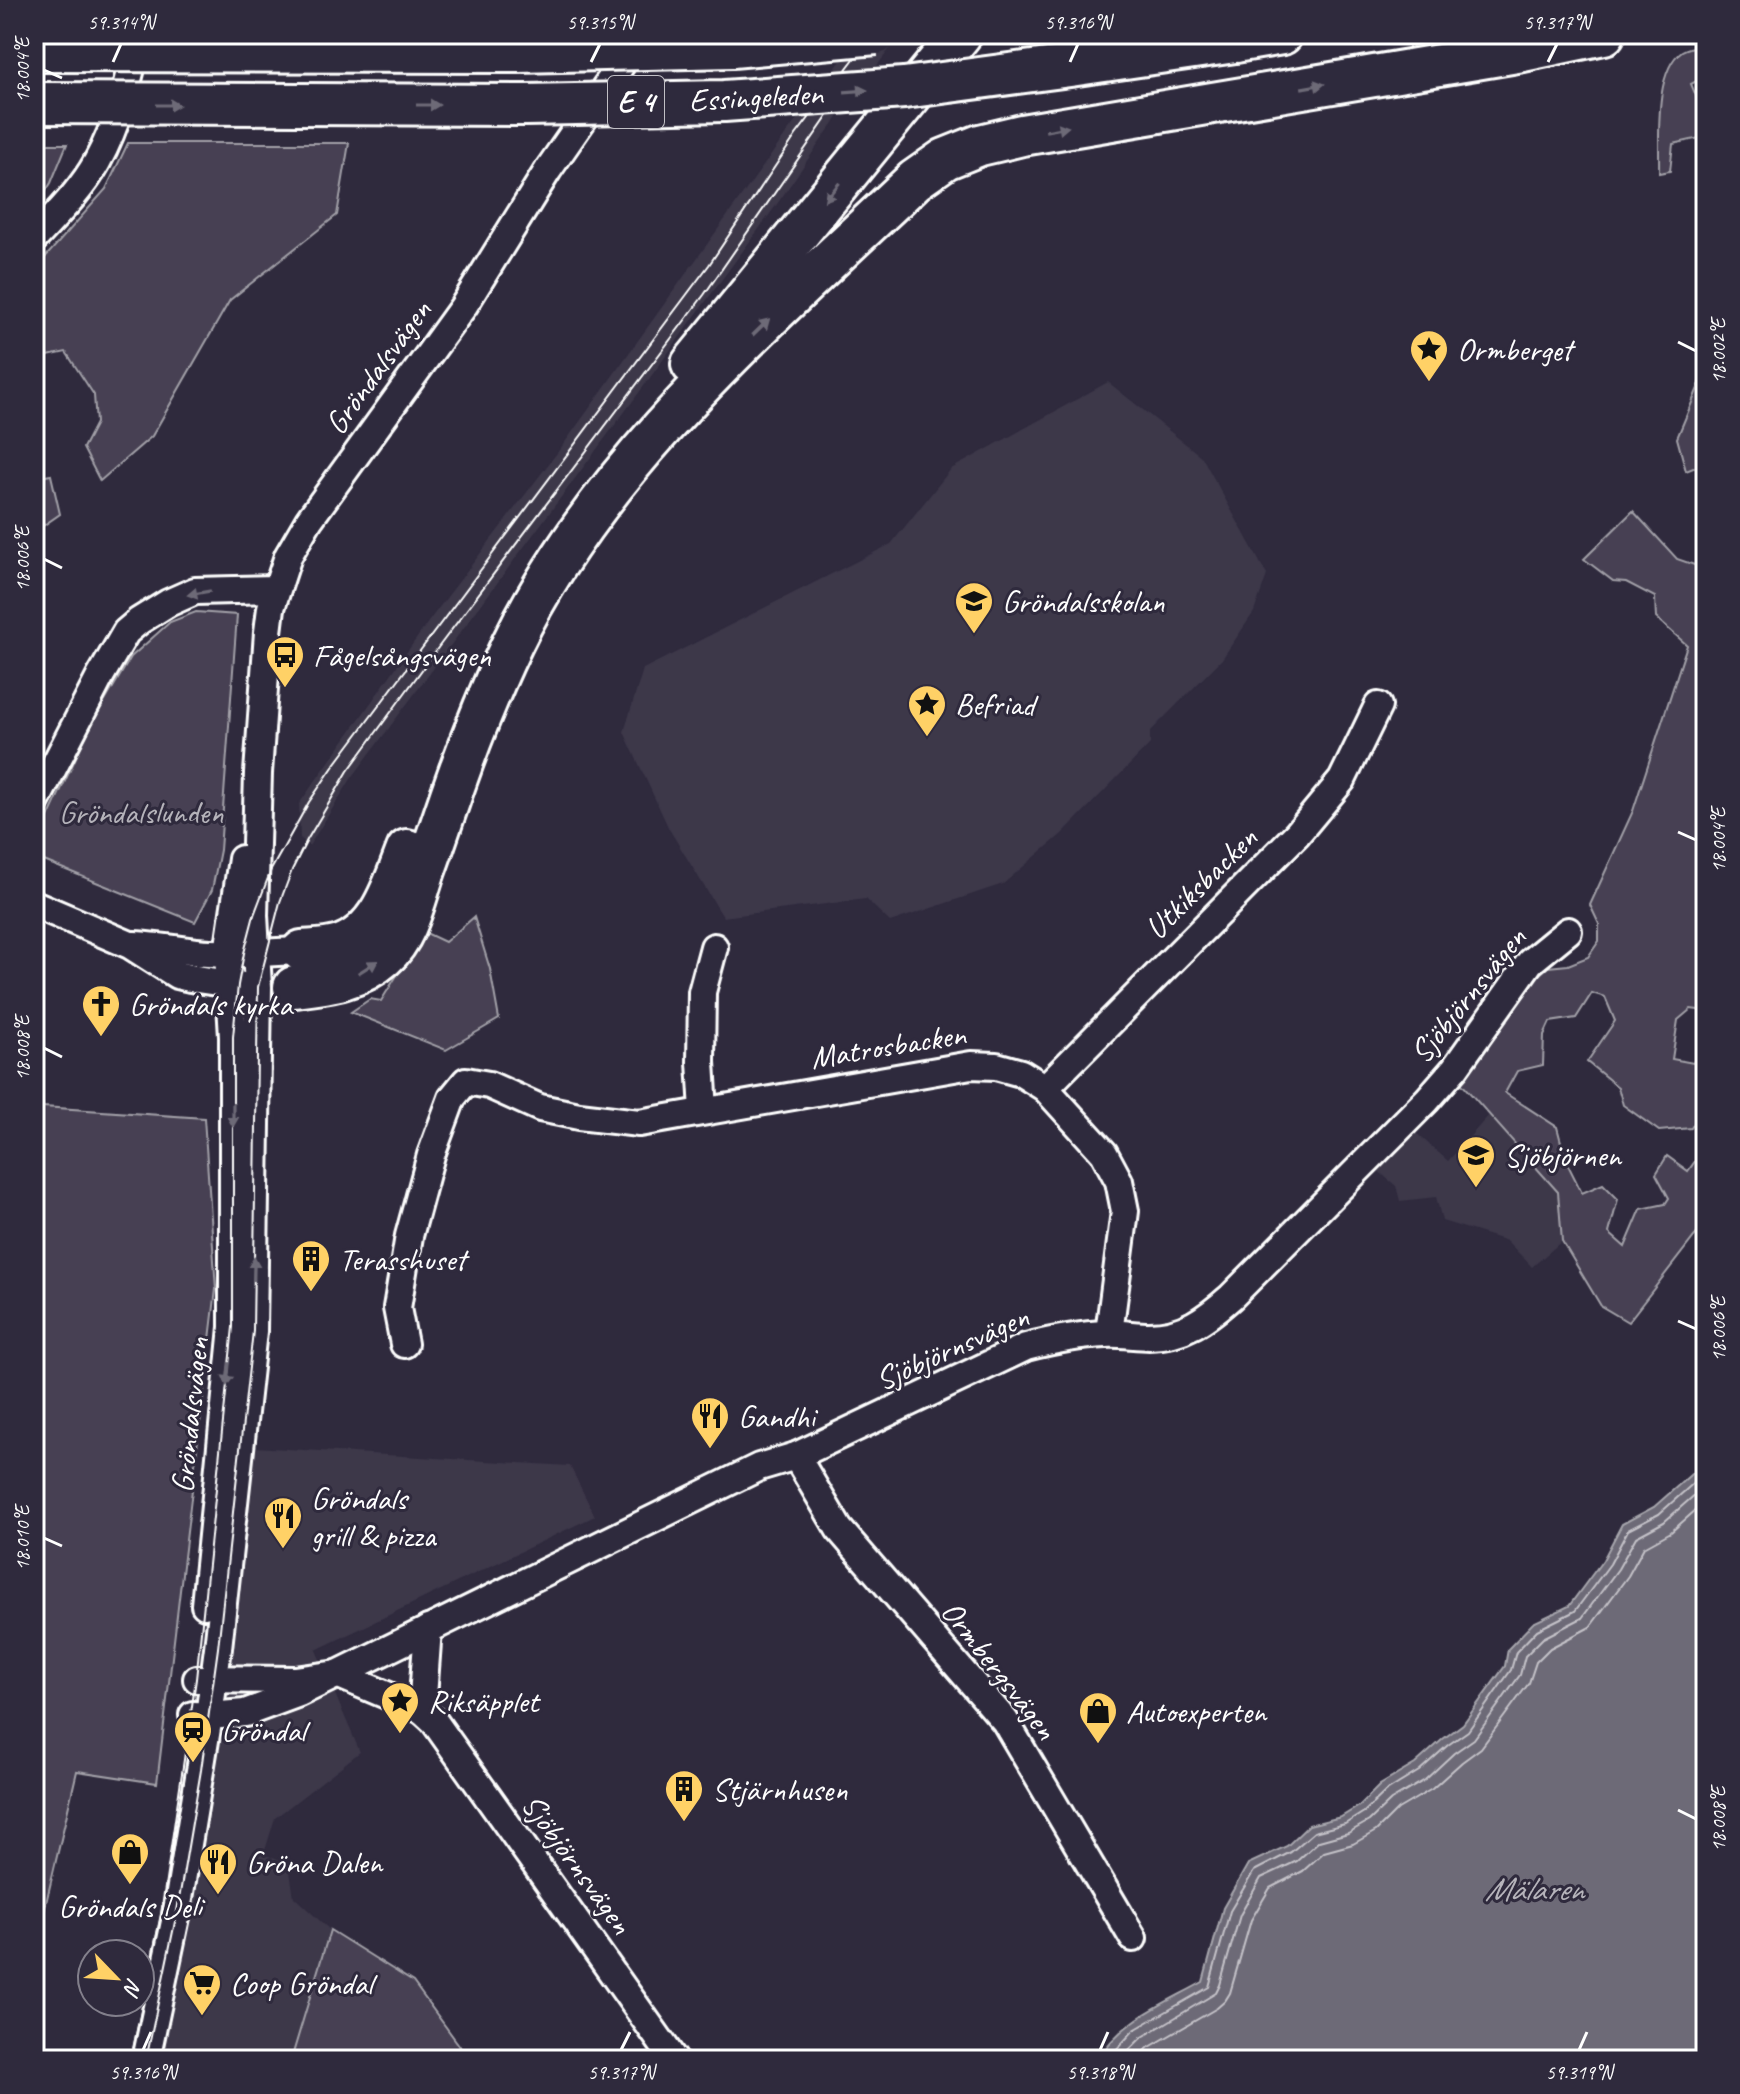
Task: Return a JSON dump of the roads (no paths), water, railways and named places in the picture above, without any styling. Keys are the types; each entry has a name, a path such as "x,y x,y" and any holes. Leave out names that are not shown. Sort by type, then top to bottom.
{"highway":[{"name":"Essingeleden","path":"34,51 518,52 732,47 876,34"},
{"path":"285,975 359,936 375,921 394,884 481,659 513,597 545,547 562,522 961,34"},
{"name":"Essingeleden","path":"34,103 526,105 724,101 904,88 1282,34"},
{"path":"285,975 338,982 356,975 387,955 406,926 484,707 513,642 552,570 595,509 686,403 741,346 915,180 945,159 980,145 1022,135 1523,51 1604,34"}],"street":[{"path":"34,239 78,190 97,162 129,77 139,34"},
{"name":"Gröndalsvägen","path":"204,1680 218,1648 253,1331 285,975 255,952 254,915 258,773 268,632 276,589 288,556 309,520 463,307 556,158 642,34"},
{"path":"34,805 126,632 168,603 195,591 276,589"},
{"name":"Utkiksbacken","path":"1045,1088 1297,834 1342,780 1378,706"},
{"name":"Gröndalsvägen","path":"146,2060 176,1917 204,1680 233,1327 233,1037 228,953 258,773"},
{"path":"34,904 130,945 177,975 230,985 285,975"},
{"name":"Sjöbjörnsvägen","path":"200,1716 245,1713 299,1693 759,1467 796,1456 1026,1347 1064,1337 1109,1333 1152,1336 1178,1332 1204,1321 1427,1100 1455,1068 1530,962 1568,931"},
{"path":"130,945 174,947 196,952 255,952 285,975"},
{"path":"704,1111 702,992 714,947"},
{"name":"Matrosbacken","path":"404,1344 397,1308 409,1236 431,1155 452,1098 466,1081 489,1085 540,1108 639,1123 971,1065 996,1066 1021,1073 1045,1088 1104,1153 1119,1181 1125,1211 1109,1333"},
{"name":"Ormbergsvägen","path":"796,1456 839,1529 1005,1721 1133,1938"},
{"path":"422,1710 428,1629"},
{"name":"Sjöbjörnsvägen","path":"204,1680 295,1680 337,1674 422,1710 434,1721 674,2060"},
{"name":"Gröndalsvägen","path":"131,2060 200,1716"}],"water":[{"name":"Mälaren","path":"1706,1461 1706,2060 1098,2060 1118,2034 1131,2024 1203,1982 1223,1908 1248,1864 1287,1846 1309,1825 1341,1817 1359,1806 1380,1785 1415,1764 1463,1724 1505,1666 1508,1649 1533,1623 1569,1606 1603,1560 1622,1524 1654,1507"}],"tram line":[{"path":"131,2060 161,1914 196,1679 233,1327 233,1037 238,985 254,915 271,870 309,802 333,767 709,265 796,135 873,34"},
{"path":"146,2060 176,1917 218,1648 253,1331 258,987 280,902 307,840 348,771 704,295 852,81"}],"place":[{"name":"Ormberget","path":"1429,383"},
{"name":"Gröndalsskolan","path":"974,635"},
{"name":"Fågelsångsvägen","path":"285,689"},
{"name":"Befriad","path":"927,738"},
{"name":"Gröndals kyrka","path":"101,1038"},
{"name":"Sjöbjörnen","path":"1476,1189"},
{"name":"Terasshuset","path":"311,1293"},
{"name":"Gandhi","path":"710,1450"},
{"name":"Gröndals grill & pizza","path":"283,1550"},
{"name":"Riksäpplet","path":"400,1735"},
{"name":"Autoexperten","path":"1098,1745"},
{"name":"Gröndal","path":"193,1764"},
{"name":"Stjärnhusen","path":"684,1823"},
{"name":"Gröndals Deli","path":"130,1886"},
{"name":"Gröna Dalen","path":"218,1896"},
{"name":"Coop Gröndal","path":"202,2017"}],"park label":[{"name":"Gröndalslunden","path":"141,812"}]}
